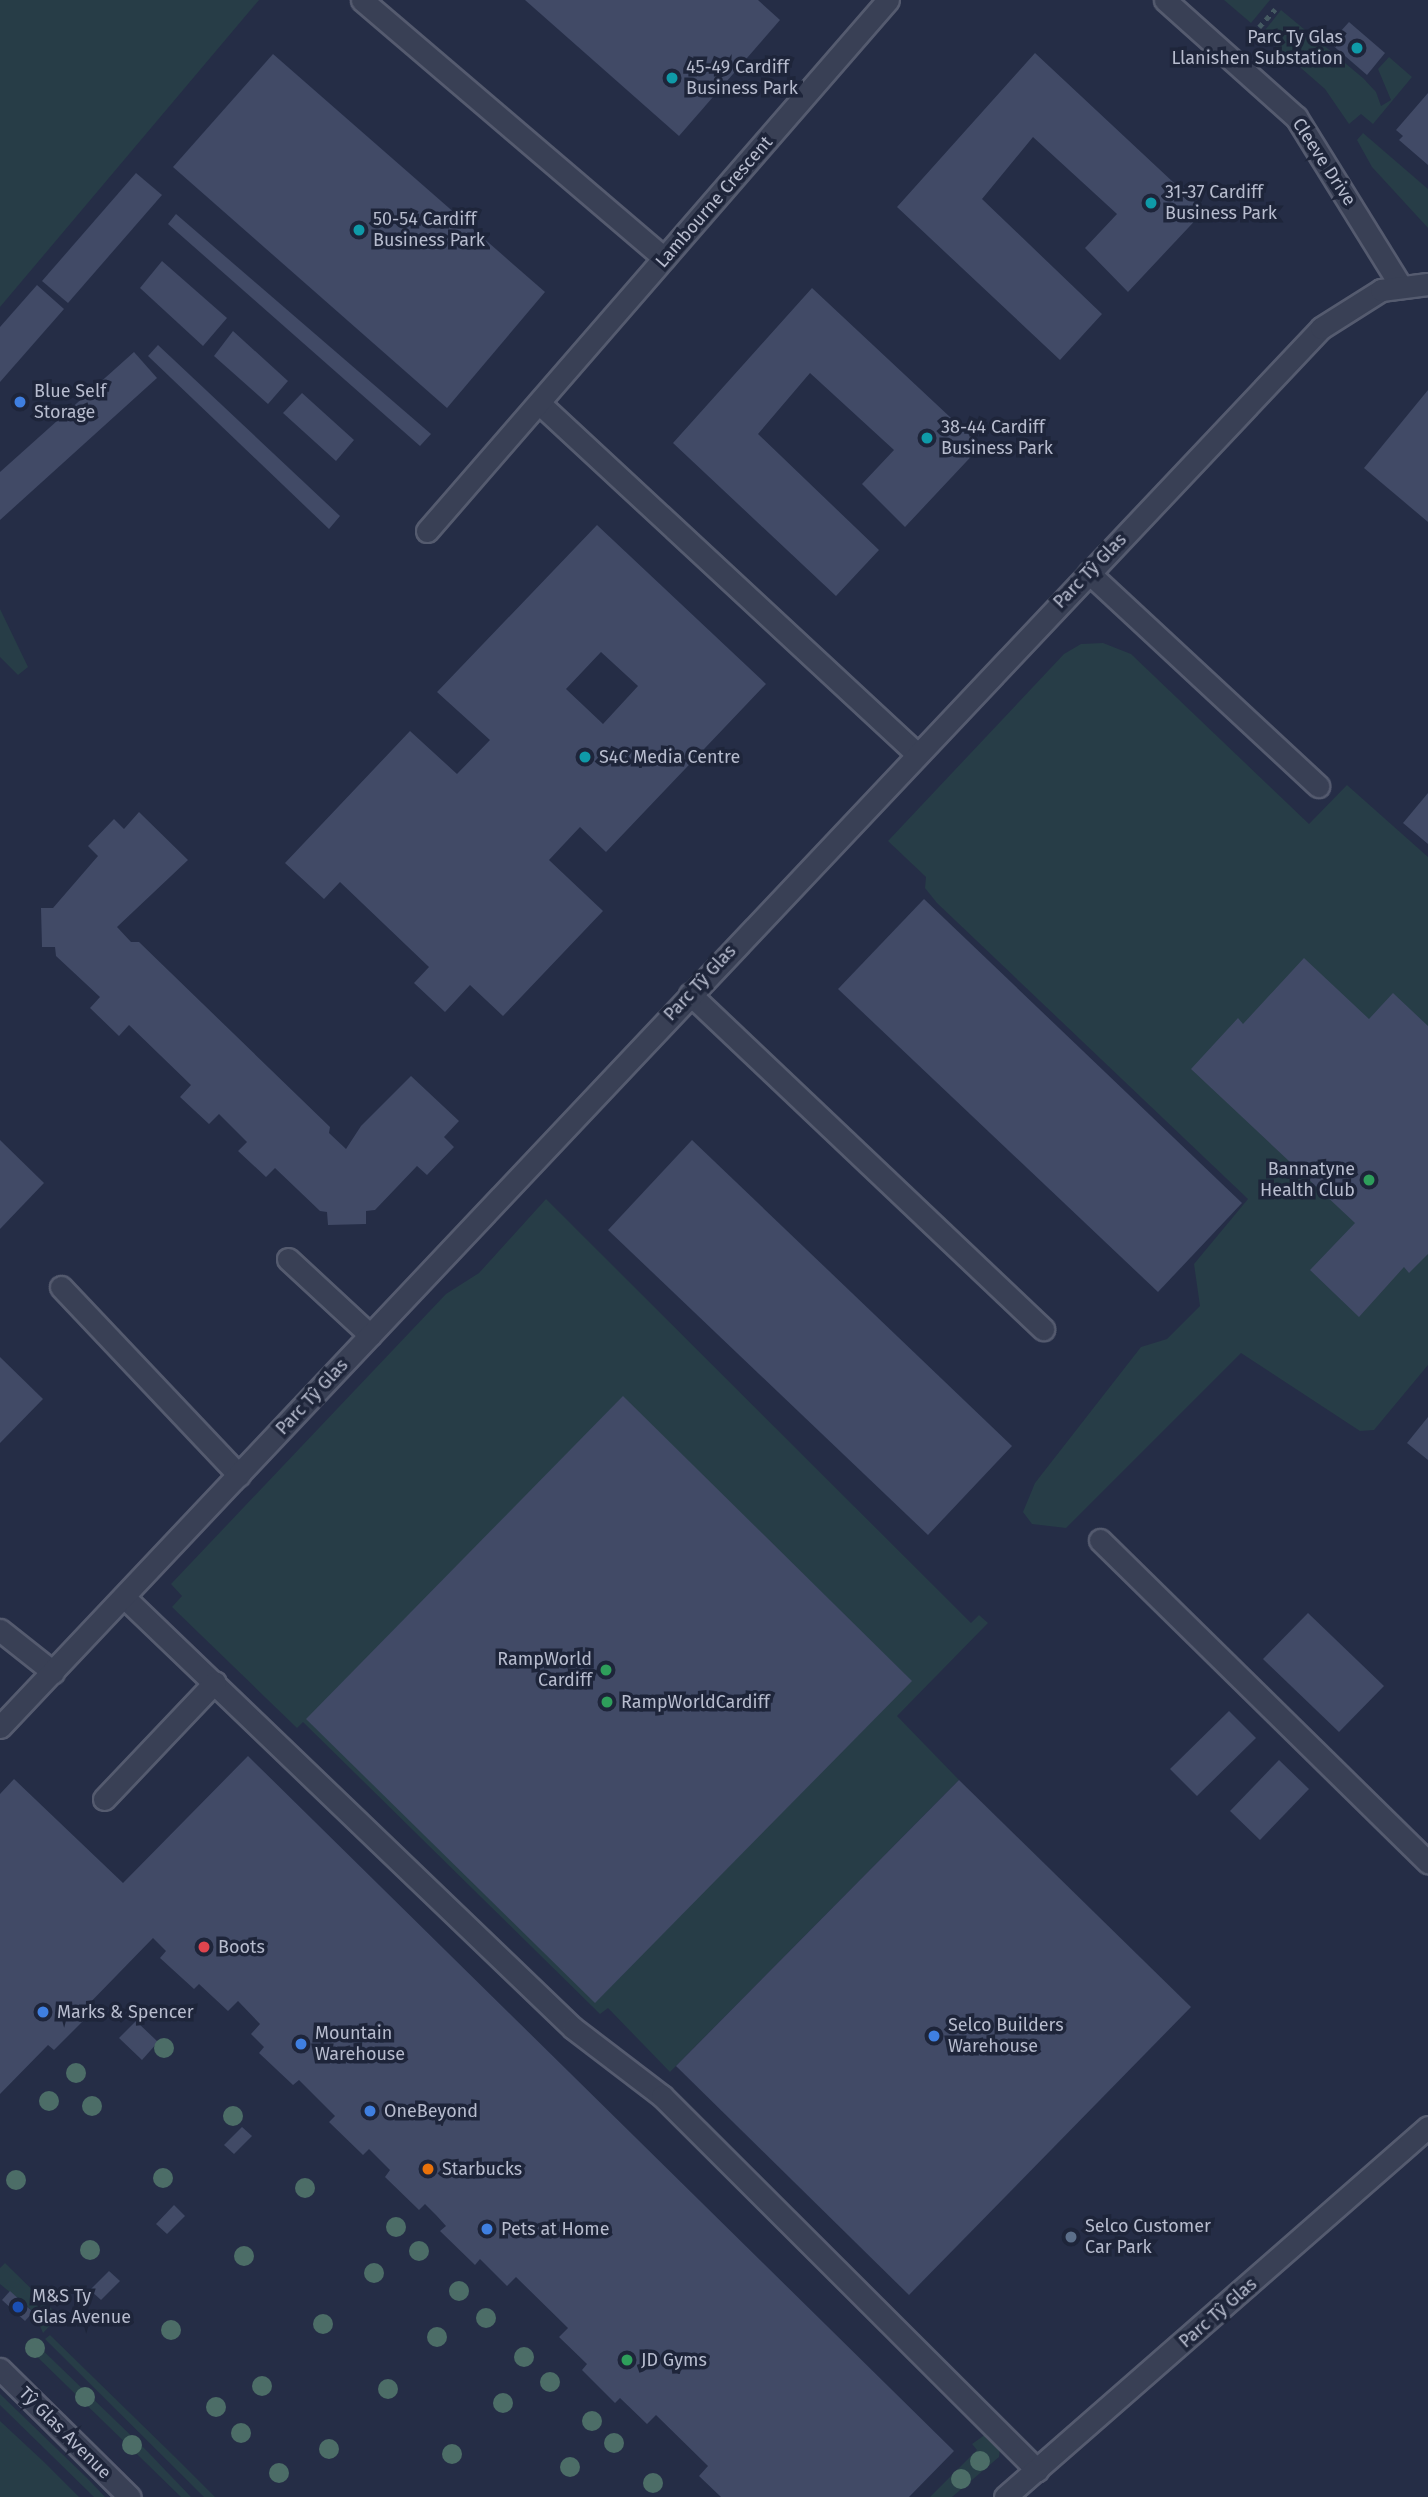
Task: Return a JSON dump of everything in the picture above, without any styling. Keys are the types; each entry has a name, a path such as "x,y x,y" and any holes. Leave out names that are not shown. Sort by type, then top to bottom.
{"street":[{"path":"362,0 664,258"},
{"name":"Lambourne Crescent","path":"427,531 888,0"},
{"name":"Cleeve Drive","path":"1165,0 1296,117 1400,285"},
{"name":"Parc Tŷ Glas","path":"0,1727 916,753 1321,328 1360,300 1400,285 1428,284"},
{"path":"540,403 916,753"},
{"path":"1089,573 1318,786"},
{"path":"690,994 1043,1329"},
{"path":"288,1259 370,1335"},
{"path":"61,1287 239,1475"},
{"path":"1100,1540 1428,1862"},
{"path":"124,1597 573,2028 662,2096 1037,2470"},
{"path":"0,1630 53,1672"},
{"path":"104,1799 215,1682"},
{"name":"Parc Tŷ Glas","path":"1006,2497 1428,2127"},
{"name":"Tŷ Glas Avenue","path":"0,2369 130,2497"}],"path":[{"path":"1259,27 1275,9"}],"shaded area":[{"path":"0,0 259,0 0,307"},
{"path":"1224,0 1270,0 1251,23"},
{"path":"1281,10 1363,78 1376,92 1381,106 1391,100 1378,69 1389,57 1412,77 1373,124 1361,114 1349,124 1325,89 1262,34"},
{"path":"1363,133 1428,189 1428,228 1372,167 1357,140"},
{"path":"0,609 28,667 18,675 0,657"},
{"path":"1103,643 1131,654 1309,824 1347,785 1428,857 1428,1365 1374,1430 1360,1431 1241,1353 1066,1528 1032,1524 1023,1512 1035,1483 1141,1347 1167,1339 1200,1306 1194,1264 1248,1199 937,903 925,888 926,877 888,841 1064,654 1081,644"},
{"path":"546,1199 971,1623 979,1615 988,1623 897,1716 959,1780 670,2072 608,2008 600,2014 303,1722 297,1728 172,1607 182,1596 171,1584 446,1294 479,1273"},
{"path":"5,2263 59,2316 43,2333 34,2312 0,2284 0,2268"},
{"path":"50,2335 215,2497 204,2497 45,2339"},
{"path":"31,2339 191,2497 181,2497 25,2345"},
{"path":"0,2394 105,2497 94,2497 0,2405"},
{"path":"0,2421 44,2462 79,2497 0,2497"},
{"path":"986,2434 1000,2449 999,2457 952,2497 930,2497 977,2450 972,2444"}],"building":[{"name":"45-49 Cardiff Business Park","path":"525,0 758,0 780,20 679,136"},
{"name":"Parc Ty Glas Llanishen Substation","path":"1349,22 1385,53 1367,75 1330,43"},
{"name":"31-37 Cardiff Business Park","path":"1035,53 1204,211 1128,292 1085,248 1117,214 1033,137 982,199 1102,314 1060,360 897,207"},
{"name":"50-54 Cardiff Business Park","path":"273,54 545,292 447,408 173,167"},
{"path":"1428,93 1428,165 1399,140 1403,136 1396,130"},
{"path":"136,173 162,195 68,303 42,281"},
{"path":"176,214 431,434 420,446 168,224"},
{"path":"162,261 227,318 203,346 140,288"},
{"path":"37,285 64,309 0,382 0,327"},
{"name":"38-44 Cardiff Business Park","path":"812,288 981,446 905,527 862,484 894,450 810,373 758,434 879,550 836,596 673,443"},
{"path":"233,331 288,381 268,404 214,356"},
{"path":"158,345 340,516 329,529 148,356"},
{"path":"134,352 157,378 0,520 0,472"},
{"path":"1428,390 1428,522 1364,468"},
{"path":"302,393 354,440 336,461 283,413"},
{"name":"S4C Media Centre","path":"597,525 766,684 606,852 580,827 549,860 603,911 503,1016 470,985 445,1012 414,983 429,967 340,882 324,899 285,863 410,731 457,774 490,740 437,692","holes":["601,652 638,686 603,724 566,689"]},
{"path":"1428,793 1428,844 1403,823"},
{"path":"139,812 188,860 117,927 131,942 139,942 330,1127 329,1133 346,1149 361,1126 411,1076 459,1121 444,1137 454,1147 427,1175 417,1166 375,1210 366,1211 366,1224 328,1225 327,1212 320,1211 275,1168 266,1177 238,1151 247,1142 219,1114 209,1124 180,1097 191,1085 129,1025 119,1036 90,1008 100,997 56,956 55,947 42,947 41,908 53,908 98,856 88,846 114,819 124,829"},
{"path":"924,899 1242,1203 1158,1292 838,989"},
{"name":"Bannatyne Health Club","path":"1304,958 1369,1019 1393,993 1428,1026 1428,1254 1409,1273 1404,1267 1359,1317 1310,1270 1355,1223 1191,1069 1238,1018 1243,1024"},
{"path":"0,1140 44,1183 0,1229"},
{"path":"692,1140 1012,1446 928,1535 608,1230"},
{"path":"0,1357 43,1399 0,1443"},
{"name":"RampWorldCardiff","path":"623,1396 912,1681 595,2003 306,1719"},
{"path":"1428,1417 1428,1460 1407,1443"},
{"path":"1308,1613 1384,1686 1339,1732 1263,1659"},
{"path":"1229,1711 1256,1738 1197,1796 1170,1769"},
{"path":"248,1756 954,2451 909,2497 721,2497 699,2476 708,2466 656,2415 647,2424 620,2398 615,2403 582,2370 587,2364 559,2337 568,2328 516,2277 507,2286 480,2259 475,2265 440,2231 446,2226 425,2204 419,2210 385,2177 390,2170 369,2149 363,2155 329,2122 335,2116 299,2080 293,2085 259,2053 264,2047 251,2034 260,2024 238,2001 228,2011 199,1984 194,1989 160,1958 166,1951 153,1938 81,2012 87,2017 54,2050 48,2045 0,2094 0,1794 14,1779 123,1883"},
{"path":"1279,1760 1309,1789 1260,1840 1230,1811"},
{"name":"Selco Builders Warehouse","path":"959,1780 1191,2007 909,2295 676,2066"},
{"path":"136,2021 158,2042 142,2060 119,2038"},
{"path":"242,2127 252,2136 234,2154 224,2145"},
{"path":"174,2205 185,2216 167,2234 156,2224"},
{"path":"109,2271 120,2281 101,2300 90,2290"},
{"path":"10,2291 33,2312 25,2321 2,2300"}],"place":[{"name":"Parc Ty Glas Llanishen Substation","path":"1357,48"},
{"name":"45-49 Cardiff Business Park","path":"672,78"},
{"name":"31-37 Cardiff Business Park","path":"1151,203"},
{"name":"50-54 Cardiff Business Park","path":"359,230"},
{"name":"Blue Self Storage","path":"20,402"},
{"name":"38-44 Cardiff Business Park","path":"927,438"},
{"name":"S4C Media Centre","path":"585,757"},
{"name":"Bannatyne Health Club","path":"1369,1180"},
{"name":"RampWorld Cardiff","path":"606,1670"},
{"name":"RampWorldCardiff","path":"607,1702"},
{"name":"Boots","path":"204,1947"},
{"name":"Marks & Spencer","path":"43,2012"},
{"name":"Selco Builders Warehouse","path":"934,2036"},
{"name":"Mountain Warehouse","path":"301,2044"},
{"name":"OneBeyond","path":"370,2111"},
{"name":"Starbucks","path":"428,2169"},
{"name":"Pets at Home","path":"487,2229"},
{"name":"Selco Customer Car Park","path":"1071,2237"},
{"name":"M&S Ty Glas Avenue","path":"18,2307"},
{"name":"JD Gyms","path":"627,2360"}]}
